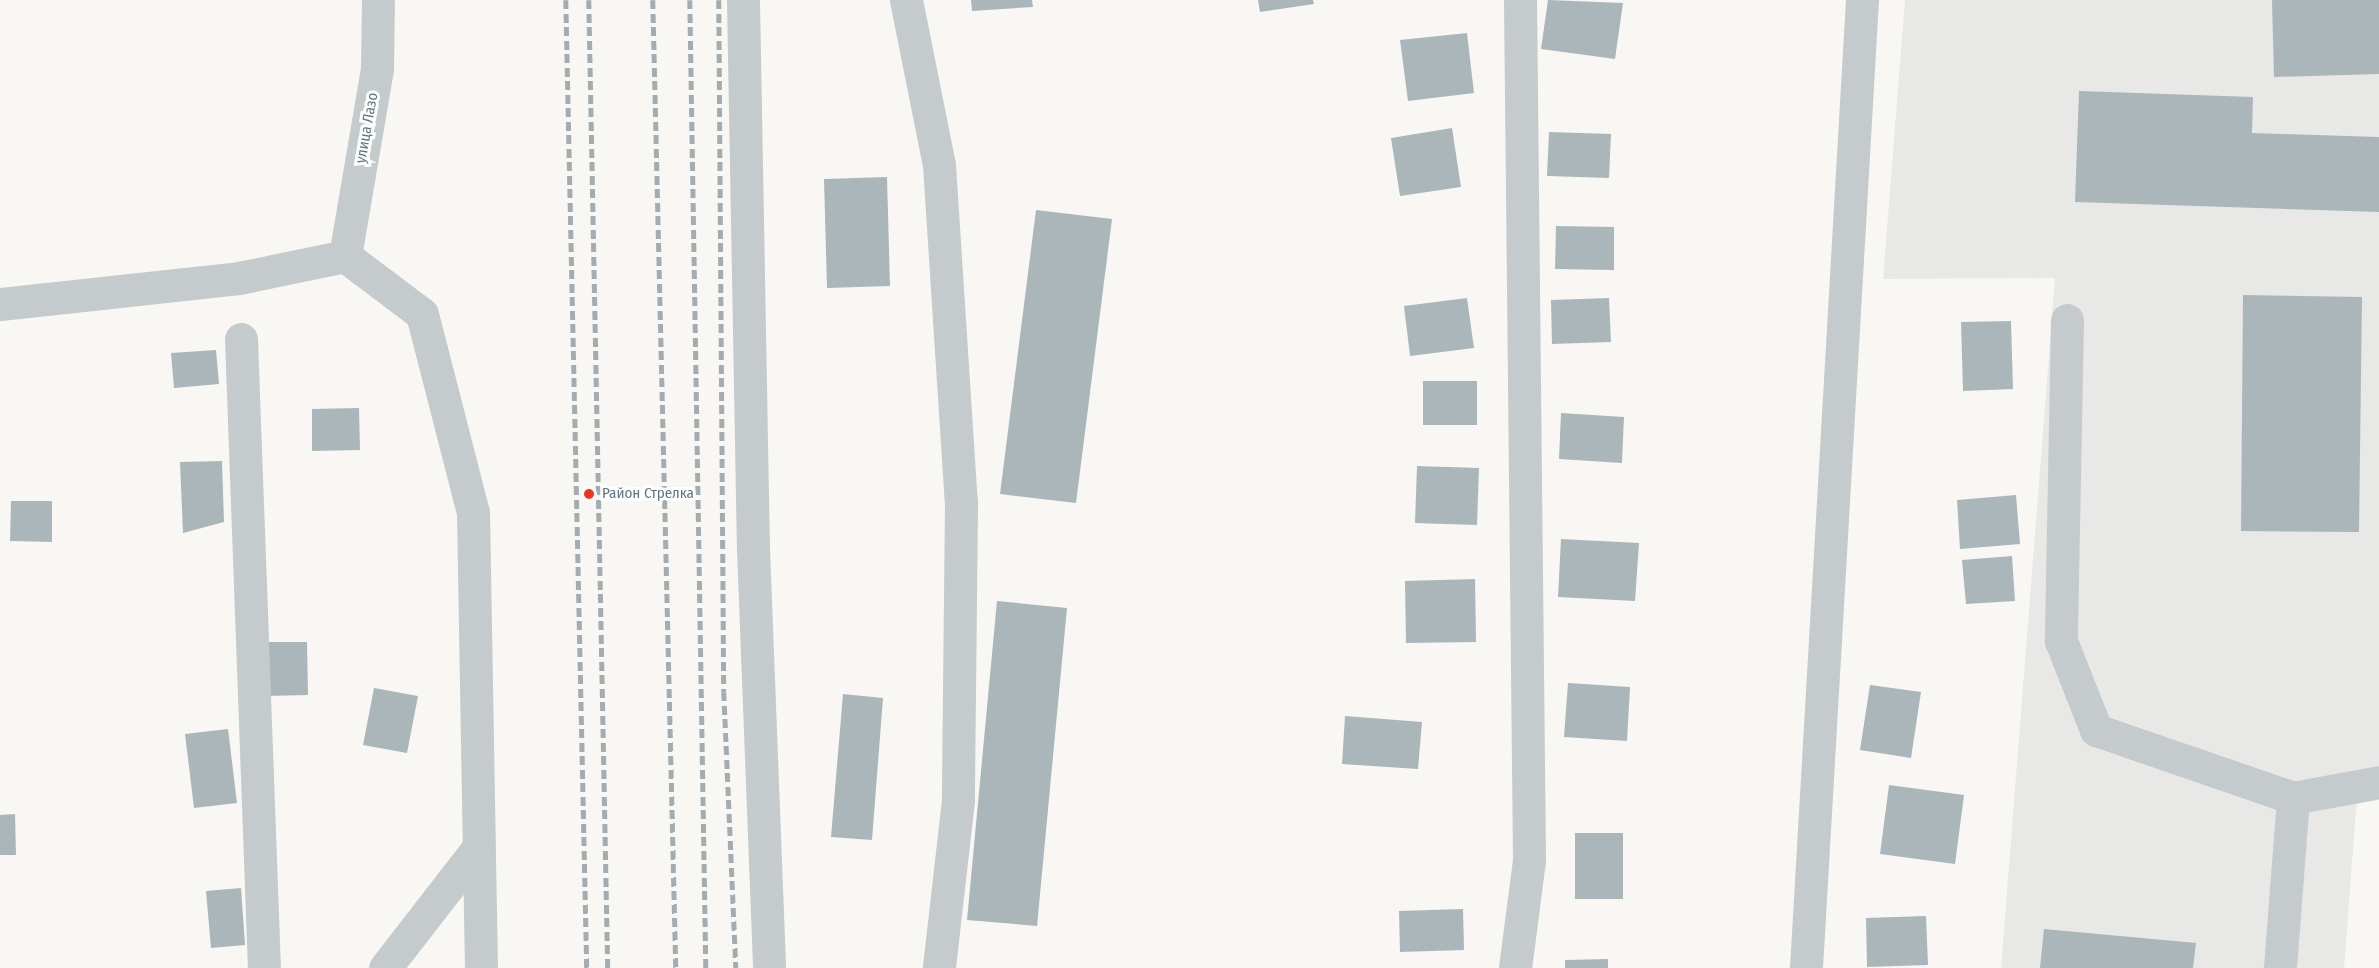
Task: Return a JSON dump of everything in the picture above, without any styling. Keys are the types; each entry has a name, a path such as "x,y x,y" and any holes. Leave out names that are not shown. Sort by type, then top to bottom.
{"street":[{"name":"улица Лазо","path":"345,256 377,68 378,0"},
{"path":"743,0 754,561 770,968"},
{"path":"906,0 939,165 961,502 957,800 939,968"},
{"path":"1515,968 1529,860 1520,0"},
{"path":"1806,968 1862,0"},
{"path":"0,304 239,278 345,256 422,314 473,512 475,852 481,968"},
{"path":"2067,320 2061,641 2096,730 2293,798 2379,782"},
{"path":"241,339 264,968"},
{"path":"2280,968 2293,798"},
{"path":"385,968 475,852"}],"shaded area":[{"path":"1905,0 2379,0 2379,771 2359,771 2344,968 2001,968 2055,278 1883,279"}],"building":[{"path":"971,0 1032,0 1033,7 972,11"},
{"path":"1258,0 1313,0 1314,4 1260,12"},
{"path":"1548,0 1623,3 1615,59 1541,49"},
{"path":"2272,0 2379,0 2379,74 2274,77"},
{"path":"1467,33 1474,93 1408,101 1400,40"},
{"path":"2079,91 2253,97 2252,133 2379,137 2379,212 2075,202"},
{"path":"1452,128 1461,187 1400,196 1391,138"},
{"path":"1549,132 1611,134 1609,178 1547,176"},
{"path":"887,177 890,286 827,288 824,179"},
{"path":"1036,210 1112,219 1076,503 1000,494"},
{"path":"1556,226 1614,227 1614,270 1555,269"},
{"path":"2243,295 2362,297 2359,532 2241,531"},
{"path":"1467,298 1474,348 1410,356 1404,306"},
{"path":"1609,298 1611,342 1552,344 1551,300"},
{"path":"2011,321 2013,389 1963,391 1961,322"},
{"path":"216,350 219,384 174,388 171,353"},
{"path":"1423,381 1477,381 1477,425 1423,425"},
{"path":"359,408 360,450 312,451 312,409"},
{"path":"1561,413 1624,417 1622,463 1559,459"},
{"path":"222,461 224,522 183,533 180,462"},
{"path":"1417,466 1479,468 1477,525 1415,523"},
{"path":"2016,495 2020,544 1960,549 1957,500"},
{"path":"11,501 52,501 52,542 10,541"},
{"path":"1561,539 1639,543 1635,601 1558,597"},
{"path":"2012,556 2015,601 1966,604 1962,560"},
{"path":"1475,579 1476,642 1406,643 1405,581"},
{"path":"997,601 1067,608 1037,926 967,920"},
{"path":"265,642 307,642 308,695 266,696"},
{"path":"1568,683 1630,687 1627,741 1564,737"},
{"path":"1870,685 1921,692 1911,758 1860,750"},
{"path":"374,688 418,696 407,753 363,745"},
{"path":"843,694 883,698 872,840 831,837"},
{"path":"1345,716 1422,722 1418,769 1342,764"},
{"path":"228,729 237,803 194,808 185,734"},
{"path":"1889,785 1964,795 1955,864 1880,854"},
{"path":"15,814 16,855 0,855 0,815"},
{"path":"1575,833 1623,833 1623,899 1575,899"},
{"path":"241,888 245,945 211,948 206,891"},
{"path":"1463,909 1464,950 1400,952 1399,911"},
{"path":"1926,916 1928,965 1867,967 1866,918"},
{"path":"2044,929 2196,943 2193,968 2040,968"},
{"path":"1608,959 1608,968 1565,968 1565,960"}],"railway":[{"path":"566,0 587,968"},
{"path":"589,0 608,968"},
{"path":"653,0 676,968"},
{"path":"690,0 706,968"},
{"path":"719,0 724,692 736,968"}],"place":[{"name":"Район Стрелка","path":"589,494"}]}
